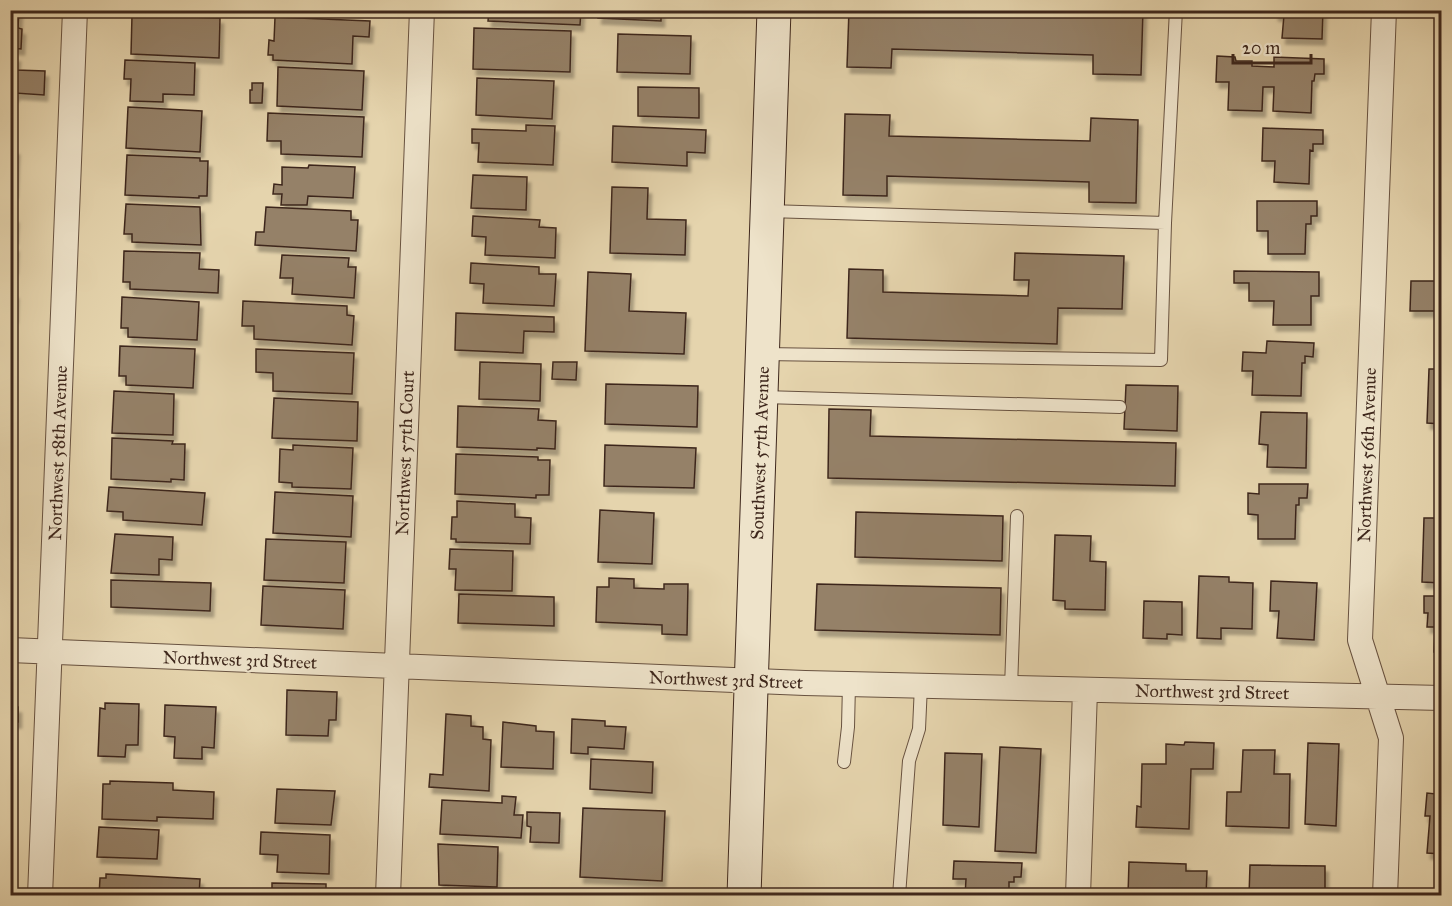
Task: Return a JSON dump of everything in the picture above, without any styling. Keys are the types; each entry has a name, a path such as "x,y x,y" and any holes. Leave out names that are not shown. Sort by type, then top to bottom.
{"main road":[{"name":"Southwest 57th Avenue","path":"744,896 774,10"}],"street":[{"name":"Northwest 58th Avenue","path":"40,896 75,10"},
{"name":"Northwest 57th Court","path":"388,896 422,10"},
{"name":"Northwest 56th Avenue","path":"1384,10 1360,640 1391,738 1385,896"},
{"name":"Northwest 3rd Street","path":"10,650 752,681 1442,698"},
{"path":"1078,896 1085,690"}],"lane":[{"path":"763,354 1161,360 1165,223 1176,10"},
{"path":"768,211 1165,223"},
{"path":"762,397 1119,407"},
{"path":"1011,688 1017,516"},
{"path":"843,762 849,723 849,684"},
{"path":"899,896 909,761 919,729 921,685"}],"building":[{"path":"10,10 19,10 18,28 22,29 21,49 10,48"},
{"path":"483,10 581,10 580,25 488,21 489,11"},
{"path":"599,10 661,10 661,21 598,18"},
{"path":"849,10 1095,15 1095,10 1143,10 1141,75 1093,74 1093,55 892,49 891,68 847,67"},
{"path":"1275,10 1323,10 1322,39 1282,38 1284,15 1275,15"},
{"path":"132,15 220,18 219,58 131,54"},
{"path":"275,17 370,21 369,37 353,36 352,64 273,60 273,55 268,55 269,40 274,41"},
{"path":"474,28 571,31 570,72 473,69"},
{"path":"618,34 691,36 690,74 617,72"},
{"path":"10,56 17,56 16,70 45,71 44,95 15,93 15,96 10,96"},
{"path":"1217,56 1235,57 1236,61 1252,61 1252,66 1274,67 1274,57 1324,59 1324,74 1315,74 1314,81 1312,81 1311,113 1273,111 1274,87 1263,87 1262,111 1228,110 1229,82 1216,82"},
{"path":"125,60 195,63 194,95 163,94 163,102 130,101 131,79 124,79"},
{"path":"278,67 364,71 362,110 277,106"},
{"path":"477,78 554,81 552,119 476,115"},
{"path":"252,83 263,83 262,103 250,103"},
{"path":"638,87 699,88 699,118 638,116"},
{"path":"128,107 202,111 200,152 126,148"},
{"path":"268,113 364,117 362,157 281,154 281,141 267,141"},
{"path":"845,114 890,115 889,136 1090,141 1091,118 1138,120 1136,203 1089,202 1089,182 887,176 887,196 843,195"},
{"path":"526,125 555,126 553,165 478,162 479,143 472,143 472,129 526,131"},
{"path":"613,126 706,130 705,153 687,152 687,166 612,162"},
{"path":"1263,128 1323,130 1323,144 1313,144 1313,151 1310,150 1309,184 1274,182 1275,161 1262,161"},
{"path":"1437,138 1442,138 1442,154 1436,154"},
{"path":"10,149 16,149 14,192 10,192"},
{"path":"127,155 200,158 200,161 208,161 207,196 199,196 199,198 125,195"},
{"path":"309,165 355,167 353,198 308,196 307,205 281,205 282,194 273,194 274,184 282,185 282,167 308,168"},
{"path":"473,175 527,177 526,210 471,208"},
{"path":"612,187 648,188 647,219 686,220 685,255 610,253"},
{"path":"10,199 11,217 15,217 14,238 10,238"},
{"path":"1257,201 1317,201 1317,216 1311,216 1311,224 1306,224 1305,254 1268,254 1268,231 1257,231"},
{"path":"126,204 200,207 201,245 132,242 132,234 124,234"},
{"path":"266,207 351,211 351,220 358,220 356,251 255,245 256,232 264,232"},
{"path":"1436,215 1442,215 1442,230 1436,229"},
{"path":"473,216 540,220 539,227 556,228 555,258 485,255 486,237 472,236"},
{"path":"10,245 15,246 14,268 10,268"},
{"path":"124,251 200,253 199,269 219,270 218,293 130,289 130,282 123,282"},
{"path":"1015,253 1124,256 1122,309 1058,308 1057,344 847,338 849,269 883,270 883,292 1028,296 1029,280 1014,280"},
{"path":"282,255 349,258 348,267 356,267 354,298 292,294 293,278 280,278"},
{"path":"471,263 539,267 539,274 556,274 554,306 483,303 484,284 470,283"},
{"path":"1234,271 1319,272 1319,296 1311,296 1311,325 1273,325 1274,301 1249,301 1249,283 1234,283"},
{"path":"588,272 631,274 629,311 686,313 684,354 585,351"},
{"path":"1411,281 1442,281 1442,311 1410,311"},
{"path":"10,293 15,293 14,317 10,317"},
{"path":"122,297 199,302 197,340 128,337 128,328 121,328"},
{"path":"243,301 347,306 347,315 354,316 352,345 254,339 254,326 242,326"},
{"path":"456,313 554,317 554,332 524,331 523,353 455,350"},
{"path":"1267,341 1314,343 1313,357 1305,356 1305,363 1302,363 1301,396 1252,395 1253,371 1242,371 1243,352 1266,353"},
{"path":"120,346 195,349 193,388 126,385 126,376 119,376"},
{"path":"256,349 354,353 352,394 273,391 273,373 256,372"},
{"path":"480,362 541,364 540,401 479,399"},
{"path":"553,362 577,362 576,380 552,379"},
{"path":"1429,369 1442,369 1442,424 1427,423"},
{"path":"606,384 698,386 697,427 605,424"},
{"path":"1126,385 1178,386 1177,431 1124,429"},
{"path":"114,391 174,394 173,435 112,433"},
{"path":"274,398 358,402 357,441 272,438"},
{"path":"458,406 539,409 538,420 556,421 555,449 457,447"},
{"path":"829,409 871,410 870,436 1176,443 1175,486 828,478"},
{"path":"1261,412 1307,413 1306,468 1267,467 1268,445 1259,444"},
{"path":"112,438 173,441 172,444 185,444 184,480 171,479 171,482 111,479"},
{"path":"293,445 353,448 351,489 292,487 292,483 279,482 280,449 293,450"},
{"path":"605,445 696,448 694,488 604,486"},
{"path":"1440,445 1442,445 1442,501 1438,501"},
{"path":"456,454 538,457 538,460 550,460 549,495 536,495 536,498 455,494"},
{"path":"1259,484 1308,484 1307,498 1299,498 1299,505 1296,505 1295,539 1258,539 1258,515 1248,514 1248,493 1259,494"},
{"path":"109,487 205,493 202,525 123,520 123,512 107,511"},
{"path":"275,492 353,496 351,537 273,533"},
{"path":"457,501 515,504 515,517 531,518 530,544 456,542 456,539 451,539 452,517 457,517"},
{"path":"600,510 654,513 652,564 598,562"},
{"path":"856,512 1003,516 1002,561 855,557"},
{"path":"1424,518 1442,518 1442,583 1422,582"},
{"path":"115,534 173,537 172,560 159,559 159,575 111,573"},
{"path":"1055,535 1091,536 1090,561 1106,562 1105,610 1065,609 1065,601 1053,600"},
{"path":"266,539 346,542 344,583 264,580"},
{"path":"450,549 513,551 512,591 455,590 456,569 449,569"},
{"path":"1199,576 1229,577 1229,582 1253,583 1252,629 1221,628 1221,639 1197,638"},
{"path":"609,578 634,579 634,588 664,589 664,584 688,584 687,635 662,634 662,625 596,622 597,587 609,587"},
{"path":"111,580 211,583 210,611 111,607"},
{"path":"1271,581 1317,583 1314,640 1277,638 1279,611 1270,611"},
{"path":"817,584 1001,588 1000,635 815,630"},
{"path":"263,586 345,590 343,629 261,625"},
{"path":"459,594 554,597 554,626 458,623"},
{"path":"1424,596 1442,596 1442,652 1434,652 1435,627 1427,627 1428,613 1424,613"},
{"path":"1144,601 1182,602 1182,635 1167,634 1167,639 1143,638"},
{"path":"287,690 337,692 336,720 329,720 328,736 286,735"},
{"path":"105,703 139,704 138,745 126,745 125,757 98,756 100,708 105,709"},
{"path":"165,705 216,707 214,748 202,747 202,759 174,758 175,737 164,736"},
{"path":"10,707 18,707 18,722 10,722"},
{"path":"446,714 471,716 471,726 483,727 483,739 491,740 489,791 429,787 430,774 443,775"},
{"path":"572,719 605,721 605,726 626,727 624,749 588,747 588,754 571,753"},
{"path":"503,722 536,726 536,731 554,732 553,769 501,767"},
{"path":"1185,742 1214,743 1213,769 1191,769 1189,829 1136,827 1137,806 1141,807 1142,764 1166,764 1166,744 1184,745"},
{"path":"1438,742 1442,742 1442,854 1427,853 1430,816 1425,816 1427,793 1436,794"},
{"path":"1308,743 1339,744 1336,826 1305,824"},
{"path":"1000,747 1041,749 1036,853 995,851"},
{"path":"1243,750 1275,750 1274,774 1290,774 1289,828 1226,826 1227,792 1241,792"},
{"path":"945,753 982,754 979,827 943,825"},
{"path":"591,759 653,762 652,793 590,789"},
{"path":"110,781 173,783 173,790 214,792 213,819 157,817 157,821 102,819 103,784 110,784"},
{"path":"277,789 335,791 331,825 275,823"},
{"path":"502,796 516,797 514,815 523,815 521,838 440,834 442,800 502,803"},
{"path":"583,808 665,811 662,881 580,877"},
{"path":"527,812 560,813 559,843 530,842 531,827 527,826"},
{"path":"99,827 159,830 157,859 97,857"},
{"path":"261,832 330,835 329,874 277,872 278,855 260,854"},
{"path":"438,844 498,847 497,887 439,885"},
{"path":"954,861 1022,863 1021,877 1014,877 1014,882 1009,882 1009,896 965,896 966,879 953,879"},
{"path":"1129,862 1186,864 1186,871 1207,871 1206,896 1128,895"},
{"path":"1250,865 1325,866 1325,896 1249,896"},
{"path":"106,874 200,879 199,896 99,896 100,878 106,878"},
{"path":"1436,874 1442,874 1442,896 1435,896"},
{"path":"272,883 326,884 326,896 259,896 259,894 272,894"},
{"path":"441,891 522,895 522,896 441,896"}]}
